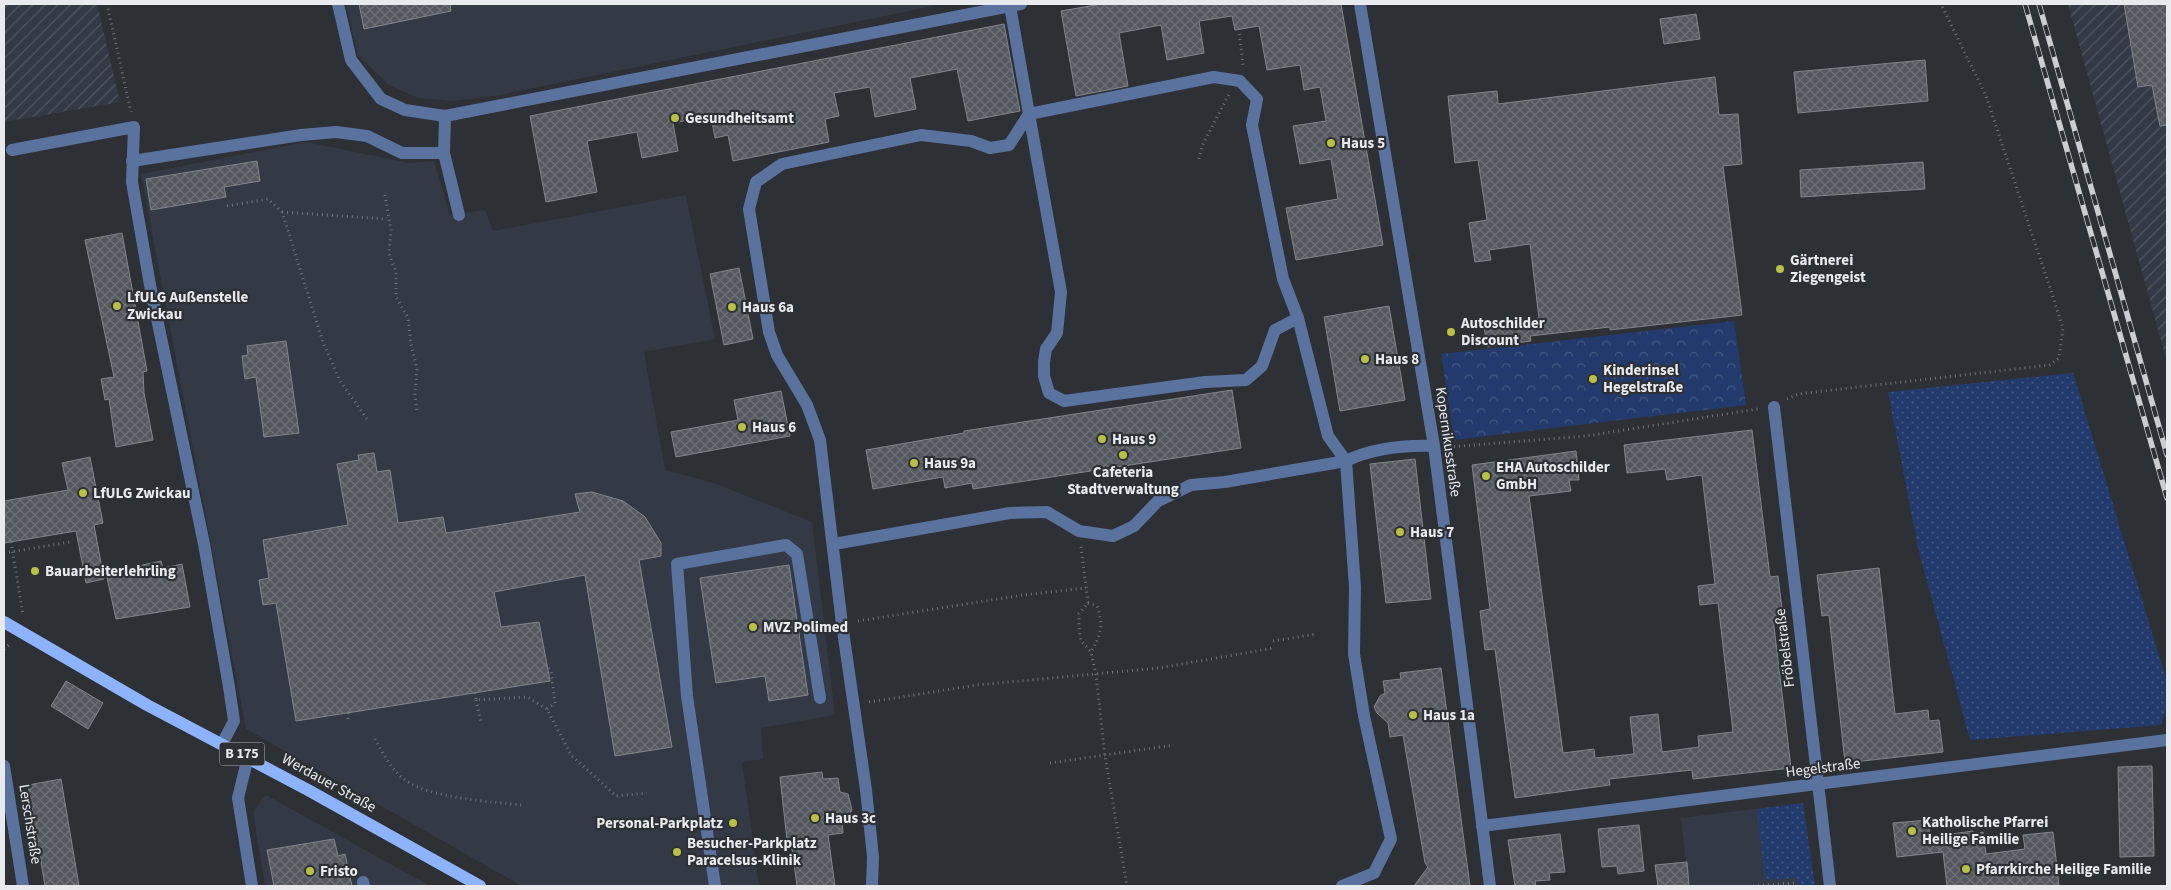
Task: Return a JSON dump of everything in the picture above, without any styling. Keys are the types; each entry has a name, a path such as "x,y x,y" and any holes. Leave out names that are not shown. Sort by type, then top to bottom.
{"main road":[{"name":"Werdauer Straße","path":"4,622 147,705 248,758 480,886"}],"street":[{"path":"338,4 350,60 381,99 405,110 445,116 1016,5 1029,114 1061,292 1057,333 1046,349 1044,362 1044,376 1049,393 1064,401 1206,382 1246,380 1262,366 1275,330 1298,318"},
{"name":"Kopernikusstraße","path":"1360,4 1434,446 1490,886"},
{"path":"872,886 873,856 866,790 842,624 834,544 820,440 807,405 776,355 769,332 749,209 756,182 782,164 921,135 971,141 990,148 1009,145 1029,114 1214,77 1240,81 1257,99 1252,124 1283,279 1298,318 1328,436 1346,461 1355,587 1354,654 1364,716 1391,840 1374,873 1342,886"},
{"path":"445,116 444,153 459,214"},
{"path":"12,150 134,127 132,182 150,285 222,639 234,721 222,744"},
{"path":"132,161 301,135 336,132 367,136 402,153 444,153"},
{"name":"Fröbelstraße","path":"1774,407 1830,886"},
{"path":"834,544 1010,513 1047,512 1079,531 1113,536 1134,526 1158,501 1191,485 1225,482 1346,461 1362,453 1412,445 1434,446"},
{"path":"716,886 687,696 677,564 786,545 797,554 820,698"},
{"name":"Hegelstraße","path":"1482,826 2167,740"},
{"path":"248,758 238,798 252,886"},
{"name":"Lerschstraße","path":"4,766 23,886"}],"path":[{"path":"107,4 134,127"},
{"path":"1434,446 1455,448 1586,436 1774,407 1798,394 2050,365 2059,358 2063,328 2050,288 1986,96 1942,4"},
{"path":"385,195 387,219 391,230 389,254 396,272 396,296 408,318 411,344 417,369 415,394 417,413"},
{"path":"227,206 268,199 282,212 323,342 340,382 367,419"},
{"path":"282,212 387,219"},
{"path":"1079,531 1088,603 1079,614 1079,628 1081,641 1091,652 1096,675 1106,756 1127,886"},
{"path":"10,542 22,606 23,633"},
{"path":"4,553 70,542"},
{"path":"842,624 1023,595 1086,588"},
{"path":"1088,603 1097,606 1102,619 1101,633 1091,652"},
{"path":"1273,641 1317,634"},
{"path":"854,705 977,685 1159,668 1274,648"},
{"path":"547,666 551,671 555,703 547,709"},
{"path":"475,693 481,722"},
{"path":"476,700 527,697 547,709 571,756 616,796 647,793"},
{"path":"348,713 348,720"},
{"path":"374,739 404,780 432,791 477,801 522,805"},
{"path":"1050,762 1174,746"},
{"path":"1753,886 1795,883 1796,886"}],"shaded area":[{"path":"4,4 97,4 120,102 4,122"},
{"path":"346,4 943,4 500,95 452,101 418,98 389,85 358,55"},
{"path":"2068,4 2167,4 2167,362 2137,254"},
{"path":"306,142 409,163 434,161 450,215 485,210 493,231 686,195 715,339 644,352 665,470 714,483 812,522 835,715 761,728 763,759 742,762 759,886 522,886 246,729 141,174"},
{"path":"266,795 430,886 265,886 253,811"},
{"path":"1803,803 1812,886 1689,886 1681,818"}],"green space":[{"name":"Kinderinsel Hegelstraße","path":"1734,321 1746,405 1454,440 1441,354"},
{"path":"2073,373 2167,682 2167,707 2161,725 1970,740 1918,548 1888,392"},
{"path":"1803,803 1815,886 1798,886 1796,878 1765,880 1757,809"}],"building":[{"path":"359,4 450,4 451,11 364,29"},
{"name":"Haus 5","path":"1101,4 1341,4 1383,245 1296,260 1286,208 1338,199 1331,159 1300,164 1293,126 1326,121 1320,87 1304,90 1300,65 1267,70 1259,26 1235,30 1232,16 1199,21 1204,53 1167,60 1161,25 1119,33 1128,86 1076,96 1061,11"},
{"path":"2124,4 2167,4 2167,125 2160,126 2152,85 2138,87"},
{"path":"1696,14 1700,39 1664,44 1660,19"},
{"path":"1004,24 1020,111 968,121 957,69 910,78 916,109 875,117 870,87 834,93 839,116 825,119 829,142 733,161 728,135 715,138 711,116 673,123 678,151 642,158 637,132 587,141 597,192 546,202 530,116"},
{"path":"1925,60 1928,101 1798,113 1794,72"},
{"path":"1715,77 1719,115 1738,114 1742,164 1723,166 1742,315 1610,330 1610,327 1530,336 1531,341 1487,347 1484,326 1539,318 1530,244 1489,250 1491,260 1475,262 1469,223 1487,220 1478,160 1455,163 1448,96 1497,91 1498,104"},
{"path":"257,161 260,181 224,187 226,197 151,210 146,179"},
{"path":"1923,162 1925,189 1801,197 1800,170"},
{"name":"LfULG Außenstelle Zwickau","path":"122,233 147,371 143,372 144,393 153,440 116,447 109,399 105,400 101,379 114,377 85,240"},
{"name":"Haus 6a","path":"739,268 753,339 724,345 710,274"},
{"name":"Haus 8","path":"1389,306 1405,400 1340,411 1324,317"},
{"path":"286,341 299,433 264,437 256,377 245,379 242,356 248,355 247,346"},
{"name":"Haus 9","path":"1232,390 1241,448 973,489 972,483 945,488 943,477 873,489 866,450 964,433 964,431"},
{"name":"Haus 6","path":"781,391 790,436 676,457 671,432 738,420 734,400"},
{"path":"1752,430 1770,577 1778,576 1783,617 1773,618 1791,768 1693,779 1692,770 1609,779 1610,785 1515,798 1495,649 1485,650 1480,611 1490,609 1472,465 1576,451 1579,480 1569,480 1571,491 1529,496 1563,753 1594,749 1595,758 1634,754 1630,717 1658,714 1662,752 1699,747 1698,736 1733,732 1718,603 1700,605 1698,586 1715,584 1702,475 1667,480 1665,469 1627,473 1624,445"},
{"path":"374,453 377,472 390,470 398,523 443,517 446,533 580,512 575,494 592,492 623,501 645,517 661,543 661,556 639,560 672,747 615,756 585,575 494,592 501,627 539,622 550,681 296,721 276,603 263,605 259,580 269,578 263,540 348,525 337,464 359,460 358,455"},
{"path":"90,457 103,523 94,525 104,579 86,583 76,531 4,543 4,501 68,490 62,463"},
{"name":"Haus 7","path":"1415,459 1431,599 1386,603 1370,464"},
{"path":"161,561 163,568 182,564 190,607 116,619 106,573"},
{"name":"MVZ Polimed","path":"789,565 808,695 769,701 765,676 716,683 700,578"},
{"path":"1879,568 1895,714 1928,710 1929,721 1939,720 1943,752 1845,763 1829,615 1822,616 1817,575"},
{"path":"1441,668 1470,886 1414,886 1428,867 1425,863 1403,735 1390,737 1388,723 1377,713 1374,707 1380,696 1385,693 1383,681 1401,679 1400,673"},
{"path":"66,681 103,703 88,729 51,706"},
{"path":"2152,766 2154,856 2120,857 2118,767"},
{"name":"Haus 3c","path":"822,772 823,779 838,778 840,792 848,794 852,810 848,817 842,819 843,833 828,835 835,886 797,886 792,849 788,849 780,777"},
{"path":"61,779 79,886 45,886 28,785"},
{"path":"1928,820 1930,837 1973,831 1973,834 1983,832 1986,854 2025,849 2023,835 2053,832 2059,886 1947,886 1943,852 1897,857 1893,823"},
{"path":"1639,825 1644,871 1618,874 1617,866 1602,867 1598,829"},
{"path":"1560,834 1565,872 1549,873 1550,880 1535,881 1536,886 1515,886 1508,840"},
{"name":"Fristo","path":"334,839 338,856 345,854 352,886 274,886 267,850"},
{"path":"1687,862 1689,886 1658,886 1655,865"}],"railway":[{"path":"2025,4 2167,498"},
{"path":"2039,4 2167,455"}],"place":[{"name":"Gesundheitsamt","path":"675,118"},
{"name":"Haus 5","path":"1331,143"},
{"name":"Gärtnerei Ziegengeist","path":"1780,269"},
{"name":"LfULG Außenstelle Zwickau","path":"117,306"},
{"name":"Haus 6a","path":"732,307"},
{"name":"Autoschilder Discount","path":"1451,332"},
{"name":"Haus 8","path":"1365,359"},
{"name":"Kinderinsel Hegelstraße","path":"1593,379"},
{"name":"Haus 6","path":"742,427"},
{"name":"Haus 9","path":"1102,439"},
{"name":"Cafeteria Stadtverwaltung","path":"1123,455"},
{"name":"Haus 9a","path":"914,463"},
{"name":"EHA Autoschilder GmbH","path":"1486,476"},
{"name":"LfULG Zwickau","path":"83,493"},
{"name":"Haus 7","path":"1400,532"},
{"name":"Bauarbeiterlehrling","path":"35,571"},
{"name":"MVZ Polimed","path":"753,627"},
{"name":"Haus 1a","path":"1413,715"},
{"name":"Haus 3c","path":"815,818"},
{"name":"Personal-Parkplatz","path":"733,823"},
{"name":"Katholische Pfarrei Heilige Familie","path":"1912,831"},
{"name":"Besucher-Parkplatz Paracelsus-Klinik","path":"677,852"},
{"name":"Pfarrkirche Heilige Familie","path":"1966,869"},
{"name":"Fristo","path":"310,871"}]}
